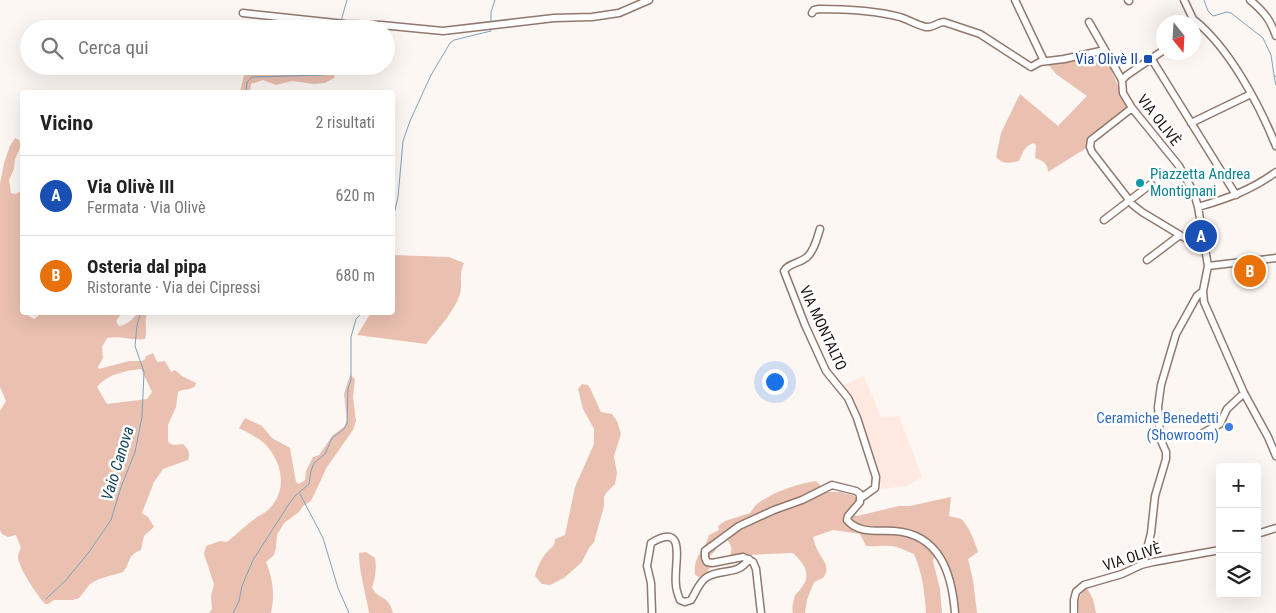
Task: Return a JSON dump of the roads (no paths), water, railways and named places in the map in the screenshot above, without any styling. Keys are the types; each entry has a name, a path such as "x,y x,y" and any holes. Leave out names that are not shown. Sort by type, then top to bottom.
{"street":[{"path":"395,26 443,31 554,18 592,17 619,13 649,0"},
{"path":"1015,0 1044,61"},
{"path":"1184,0 1190,15"},
{"path":"1250,0 1266,14 1276,36"},
{"path":"812,13 814,10 819,9 864,10 902,18 926,27 944,22 980,34 1031,67 1044,61 1064,59 1105,50"},
{"path":"243,13 308,20"},
{"name":"VIA OLIVÈ","path":"1089,22 1122,80 1122,93 1179,166 1194,193 1208,266 1202,292"},
{"path":"1201,28 1214,40 1239,74 1276,144"},
{"path":"1122,80 1156,55"},
{"path":"1151,58 1236,195"},
{"path":"1191,123 1251,94"},
{"path":"1132,108 1091,140 1090,147 1092,152 1129,200 1142,212 1195,244 1204,244"},
{"path":"1198,207 1236,195 1260,183 1276,172"},
{"path":"1104,220 1151,184"},
{"name":"VIA MONTALTO","path":"820,229 814,248 808,257 786,267 784,271 822,364 848,398 865,438 876,478 875,488 861,498 847,520 861,529 873,532 894,531 911,533 930,544 943,563 949,578 955,613"},
{"path":"1148,260 1180,236"},
{"path":"1208,266 1276,258"},
{"path":"1141,565 1151,533 1155,496 1166,459 1166,452 1160,438 1158,407 1161,385 1176,334 1197,296 1202,292 1216,333 1276,456"},
{"path":"1199,434 1220,424 1226,409 1244,393"},
{"path":"761,613 756,569 753,562 749,559 734,558 712,563 707,562 705,551 739,526 802,500 826,487 832,485 856,491 861,498"},
{"path":"1261,533 1276,528"},
{"path":"652,613 651,583 647,558 651,543 658,539 664,536 671,538 676,544 678,552 676,584 680,600 685,602 691,600 706,577 738,569 744,566 749,559"},
{"name":"VIA OLIVÈ","path":"1074,613 1076,592 1084,585 1122,574 1141,565 1169,558 1216,551"}],"waterway":[{"name":"Vaio Canova","path":"341,20 347,0"},
{"path":"491,23 491,12 495,0"},
{"path":"1204,0 1208,11 1213,16 1227,12 1231,13 1263,38 1271,55 1274,75 1276,77"},
{"path":"395,210 403,141 431,75 450,43 454,40 491,31 491,29"},
{"name":"Vaio Canova","path":"246,90 247,82 252,77 324,75"},
{"path":"1274,76 1276,85"},
{"name":"Vaio Canova","path":"46,599 66,580 89,552 111,520 121,487 135,452 142,417 144,372 135,346 140,315"},
{"path":"233,613 253,560 294,497 309,484 314,463 325,454 332,438 344,429 347,424 348,388 351,380 351,337 356,319 360,315"},
{"path":"300,494 323,538 338,588 349,613"}],"place":[{"name":"Via Olivè II","path":"1148,59"},
{"name":"Piazzetta Andrea Montignani","path":"1140,183"},
{"name":"Via Olivè III","path":"1201,236"},
{"name":"Osteria dal pipa","path":"1250,271"},
{"name":"Ceramiche Benedetti (Showroom)","path":"1229,427"}]}
